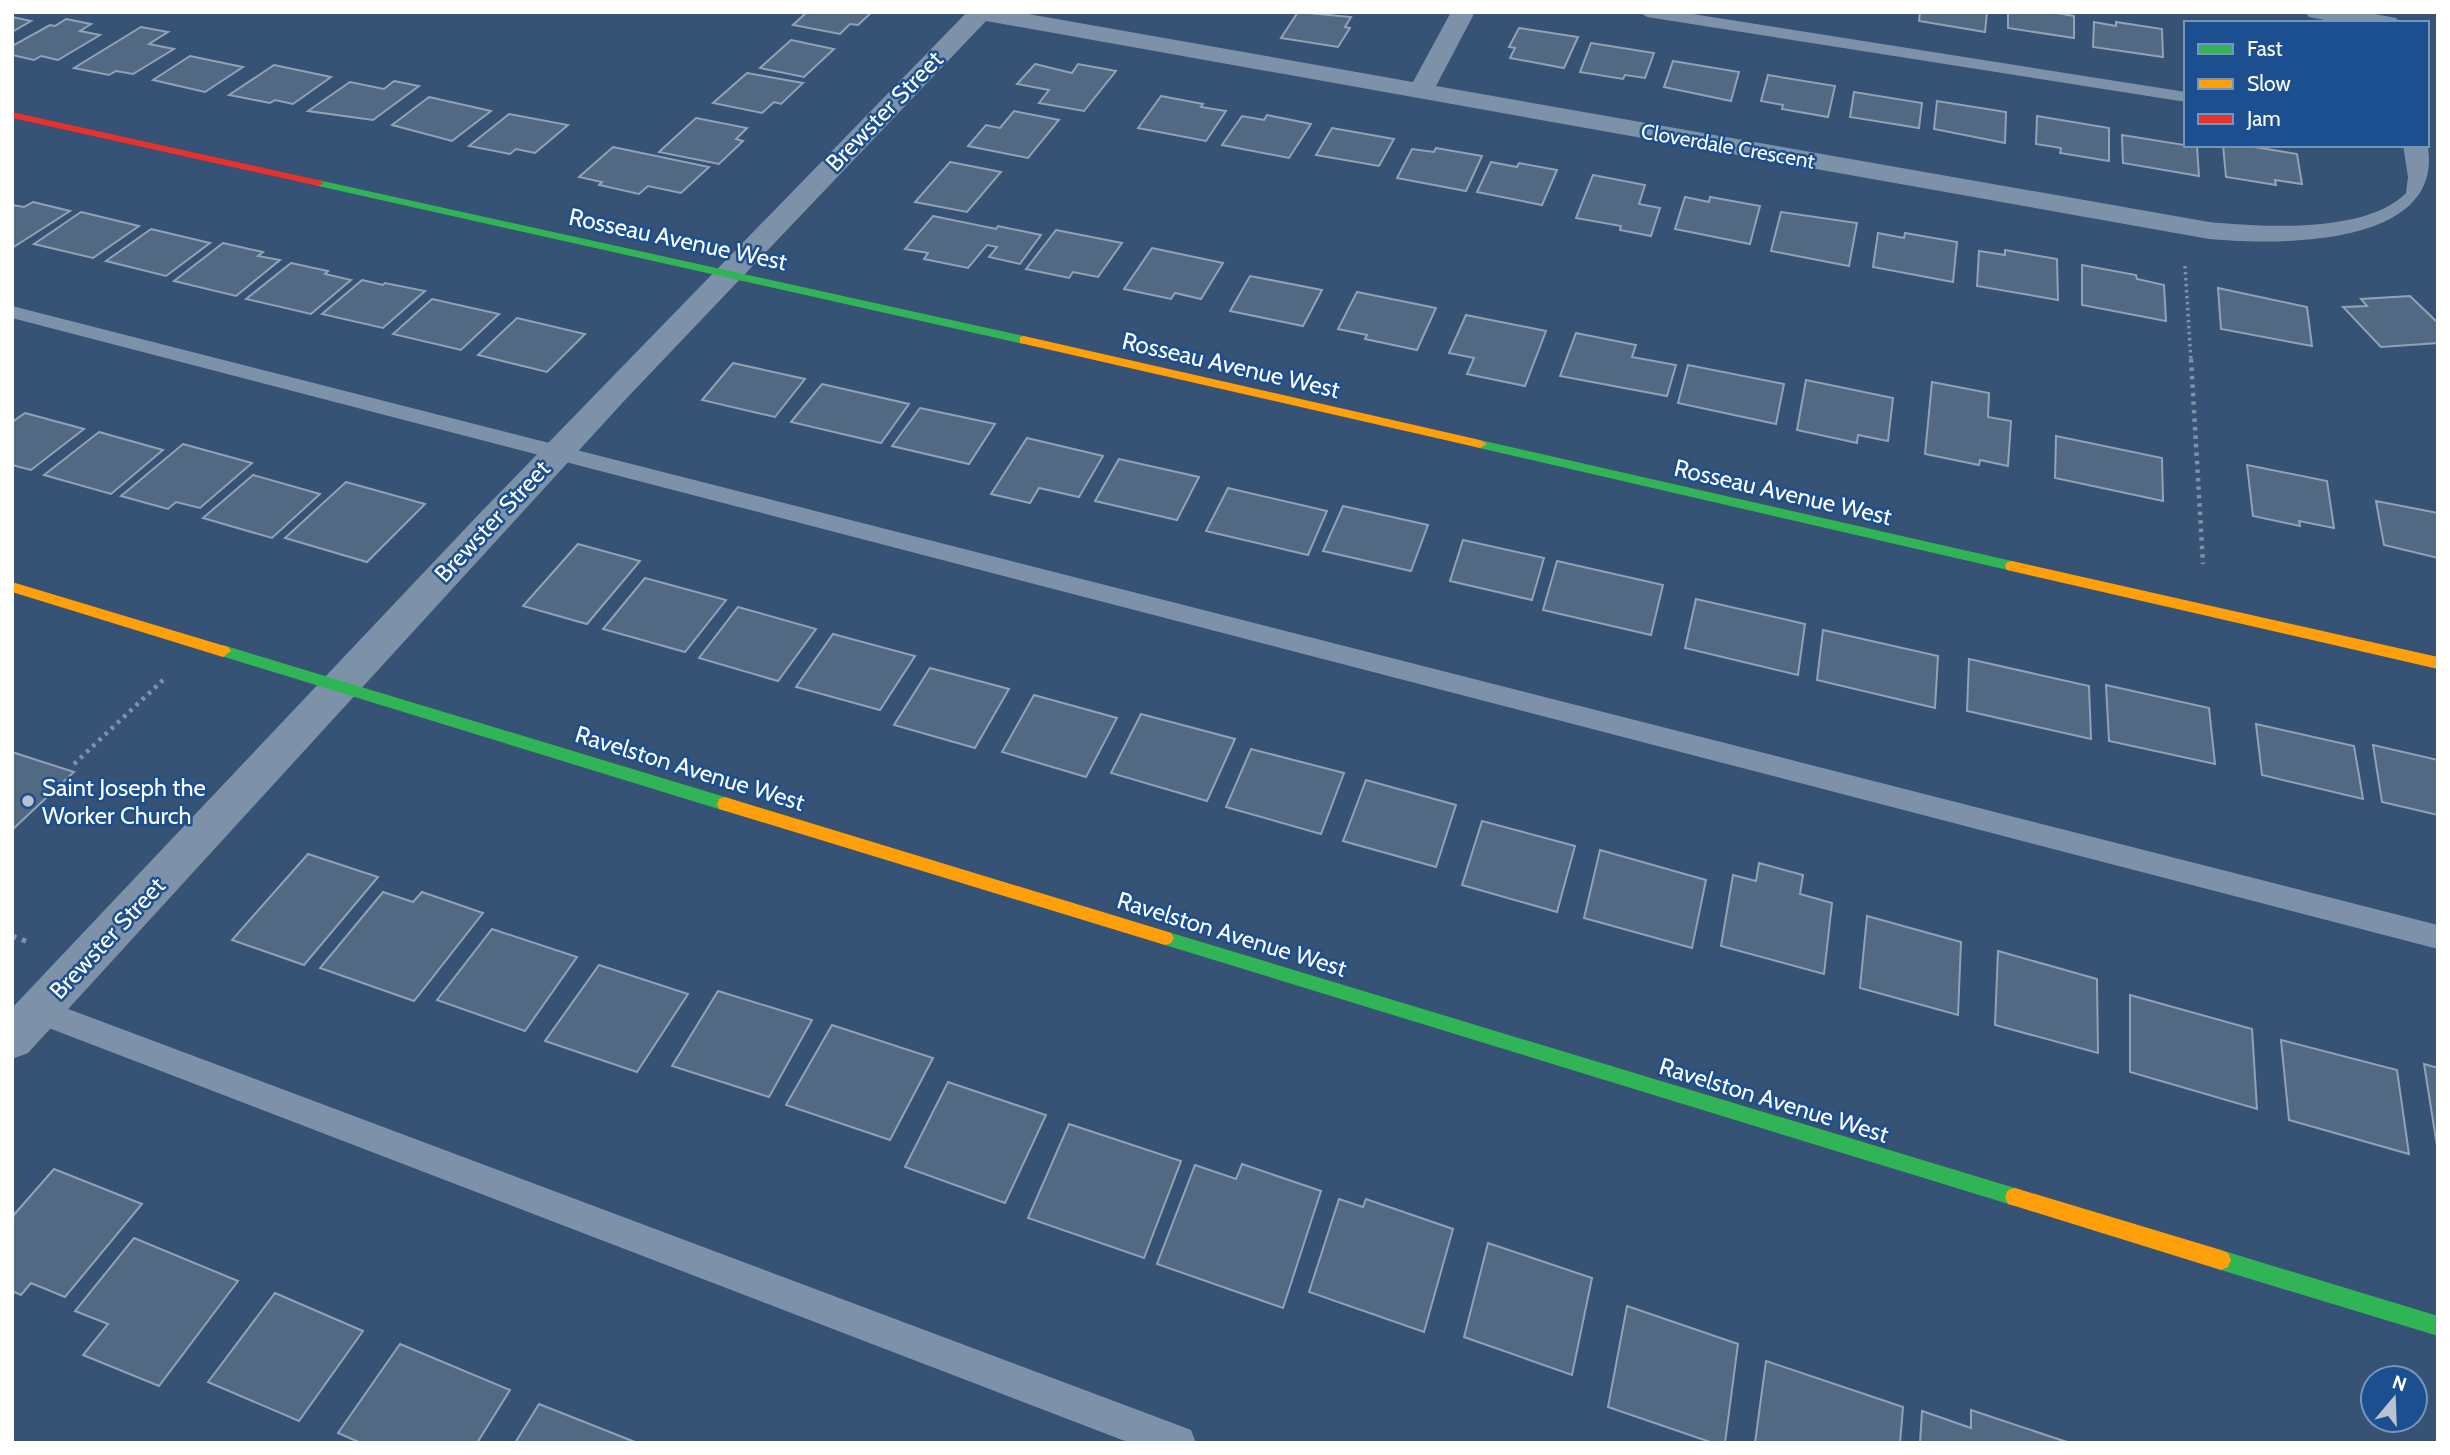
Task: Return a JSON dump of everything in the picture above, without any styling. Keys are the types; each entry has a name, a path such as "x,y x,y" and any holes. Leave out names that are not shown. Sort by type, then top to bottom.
{"street":[{"name":"Cloverdale Crescent","path":"981,12 2182,227 2285,236 2340,232 2377,220 2407,208 2421,190 2421,166 2416,147"},
{"name":"Brewster Street","path":"12,1039 556,452 981,12"},
{"path":"1421,90 1463,12"},
{"path":"2317,12 2377,21"},
{"name":"Rosseau Avenue West","path":"12,115 726,273 2438,663"},
{"name":"Ravelston Avenue West","path":"12,587 341,685 2438,1326"}],"lane":[{"path":"1647,12 2184,97"},
{"path":"12,312 2438,937"},
{"path":"38,1011 1178,1443"}],"path":[{"path":"2182,227 2203,564"},
{"path":"74,764 201,643"}],"building":[{"path":"807,12 872,12 858,25 850,24 840,34 793,25"},
{"path":"1298,12 1351,17 1345,27 1350,28 1338,47 1281,38"},
{"path":"1920,12 1987,12 1985,32 1919,21"},
{"path":"2008,12 2052,12 2074,16 2074,38 2008,28"},
{"path":"12,17 31,21 12,32"},
{"path":"66,19 91,24 80,31 100,35 58,60 41,56 34,60 12,55 12,46"},
{"path":"2094,22 2116,26 2116,22 2162,29 2163,57 2093,47"},
{"path":"141,27 168,32 149,44 174,49 133,74 116,71 109,75 74,68"},
{"path":"1519,28 1578,37 1564,68 1510,58 1515,48 1509,47"},
{"path":"791,40 834,49 804,77 760,68"},
{"path":"1591,43 1654,53 1645,78 1625,75 1623,79 1580,72"},
{"path":"190,56 243,67 205,92 153,80"},
{"path":"1673,61 1739,72 1731,101 1664,87"},
{"path":"1035,64 1072,73 1078,64 1116,71 1084,111 1039,103 1049,90 1017,84"},
{"path":"274,65 331,77 293,104 275,100 270,103 229,95"},
{"path":"747,73 803,83 781,104 774,102 762,113 713,103"},
{"path":"1768,75 1835,86 1828,117 1782,109 1783,105 1761,101"},
{"path":"394,81 419,86 373,120 308,111 350,82 384,89"},
{"path":"1854,92 1922,103 1919,128 1850,117"},
{"path":"1161,96 1226,111 1206,141 1138,128"},
{"path":"429,97 491,111 452,141 392,125"},
{"path":"1937,101 2006,112 2005,143 1934,129"},
{"path":"1014,111 1059,120 1028,158 968,146 986,125 1000,128"},
{"path":"509,114 568,125 535,153 516,149 510,154 469,146"},
{"path":"1267,115 1311,124 1289,158 1222,145 1242,116 1264,120"},
{"path":"2037,116 2109,128 2109,161 2060,153 2061,148 2036,144"},
{"path":"696,118 747,128 736,139 743,141 719,164 659,152"},
{"path":"1332,128 1394,139 1379,166 1316,155"},
{"path":"2122,135 2197,147 2199,176 2123,163"},
{"path":"613,147 709,167 681,193 648,186 639,194 599,185 602,182 579,177"},
{"path":"2223,147 2254,147 2297,154 2302,184 2275,180 2276,185 2226,177"},
{"path":"1436,148 1482,156 1466,191 1397,178 1412,149 1434,152"},
{"path":"950,162 1001,172 967,212 915,202"},
{"path":"1491,162 1517,167 1519,163 1557,170 1542,205 1477,192"},
{"path":"1593,175 1645,185 1639,204 1660,208 1651,236 1620,230 1621,226 1576,218"},
{"path":"1685,197 1709,202 1710,197 1760,206 1750,244 1675,229"},
{"path":"33,202 70,211 12,248 12,205 24,207"},
{"path":"81,212 139,226 93,258 34,244"},
{"path":"1781,212 1857,223 1849,266 1771,251"},
{"path":"933,216 1041,235 1020,264 989,257 997,247 987,245 968,268 924,259 928,253 905,249"},
{"path":"151,229 210,243 166,276 106,261"},
{"path":"1056,230 1122,243 1098,277 1073,272 1069,278 1026,269"},
{"path":"1878,233 1904,238 1905,233 1957,242 1953,282 1873,267"},
{"path":"223,243 263,252 258,256 280,260 236,296 174,281"},
{"path":"1152,248 1223,263 1201,299 1175,293 1171,299 1124,289"},
{"path":"2005,250 2057,259 2058,300 1977,286 1979,251 2005,255"},
{"path":"291,263 328,271 325,274 351,280 311,314 246,299"},
{"path":"2082,265 2136,275 2137,279 2164,285 2166,321 2082,305"},
{"path":"1250,276 1322,290 1303,326 1230,311"},
{"path":"362,280 425,291 383,328 322,314"},
{"path":"2218,288 2307,307 2312,346 2221,329"},
{"path":"1357,292 1436,308 1417,350 1365,339 1367,335 1338,329"},
{"path":"2410,296 2438,323 2438,343 2381,347 2343,307 2367,306 2361,299"},
{"path":"432,299 499,314 461,350 393,334"},
{"path":"1466,315 1546,331 1525,386 1467,374 1474,358 1449,353"},
{"path":"517,318 585,334 547,372 478,355"},
{"path":"1576,333 1636,345 1632,357 1676,365 1667,396 1560,376"},
{"path":"733,363 805,379 775,417 702,400"},
{"path":"1688,365 1784,384 1776,424 1678,403"},
{"path":"1806,380 1893,398 1888,441 1858,435 1857,443 1797,430"},
{"path":"1932,382 1989,393 1988,417 2011,421 2008,466 1980,460 1979,465 1925,454"},
{"path":"822,384 909,404 881,443 791,422"},
{"path":"920,408 995,424 969,464 892,446"},
{"path":"25,413 84,429 31,470 12,465 12,422"},
{"path":"99,432 163,450 111,494 44,475"},
{"path":"2056,436 2162,458 2163,501 2055,478"},
{"path":"1027,438 1103,456 1079,497 1039,488 1030,503 991,494"},
{"path":"183,444 252,463 200,508 176,502 168,509 121,496"},
{"path":"1119,459 1199,477 1177,520 1095,501"},
{"path":"2247,465 2327,481 2334,528 2299,521 2300,526 2253,516"},
{"path":"253,475 320,494 272,538 203,518"},
{"path":"346,482 425,504 367,562 285,538"},
{"path":"1228,488 1327,511 1308,555 1206,531"},
{"path":"2376,501 2438,513 2438,558 2384,545"},
{"path":"1343,506 1428,525 1411,571 1323,551"},
{"path":"1463,540 1544,558 1532,600 1450,581"},
{"path":"578,544 640,561 587,624 523,606"},
{"path":"1557,561 1663,585 1651,635 1543,610"},
{"path":"645,578 726,600 685,652 603,629"},
{"path":"1696,599 1805,624 1798,675 1685,648"},
{"path":"738,607 816,629 778,681 699,658"},
{"path":"1823,630 1938,656 1935,708 1817,680"},
{"path":"833,634 915,656 880,710 796,687"},
{"path":"1969,659 2089,686 2091,739 1967,711"},
{"path":"930,668 1009,689 975,748 894,725"},
{"path":"2106,685 2209,708 2215,764 2109,741"},
{"path":"1034,695 1117,718 1086,777 1002,752"},
{"path":"1141,714 1235,739 1207,801 1111,773"},
{"path":"2256,724 2354,746 2363,799 2262,775"},
{"path":"2373,745 2438,760 2438,815 2382,802"},
{"path":"1251,749 1344,773 1321,834 1226,807"},
{"name":"Saint Joseph the Worker Church","path":"12,752 74,772 12,830"},
{"path":"1366,780 1456,805 1436,867 1343,841"},
{"path":"1482,821 1575,846 1557,912 1462,885"},
{"path":"1600,850 1706,880 1692,948 1584,918"},
{"path":"308,854 378,877 304,965 232,940"},
{"path":"1759,863 1803,875 1800,894 1832,903 1824,974 1721,946 1733,875 1756,881"},
{"path":"383,892 413,902 422,892 483,913 414,1001 320,968"},
{"path":"1867,916 1961,942 1958,1015 1860,988"},
{"path":"492,929 577,957 525,1031 437,1000"},
{"path":"1998,951 2097,979 2098,1053 1995,1025"},
{"path":"599,965 688,994 637,1072 545,1041"},
{"path":"718,991 812,1020 769,1097 672,1066"},
{"path":"2130,995 2252,1029 2257,1109 2130,1072"},
{"path":"832,1025 933,1058 890,1140 786,1105"},
{"path":"2281,1040 2397,1070 2409,1154 2289,1120"},
{"path":"2424,1064 2438,1068 2438,1147 2437,1146"},
{"path":"948,1082 1046,1115 1005,1203 905,1167"},
{"path":"1069,1124 1181,1161 1144,1258 1028,1218"},
{"path":"1242,1164 1321,1191 1283,1308 1157,1264 1195,1165 1236,1179"},
{"path":"54,1169 142,1204 65,1297 31,1283 21,1295 12,1291 12,1217"},
{"path":"1339,1199 1363,1207 1366,1199 1453,1229 1424,1332 1309,1292"},
{"path":"134,1238 238,1281 159,1386 83,1355 108,1324 75,1311"},
{"path":"1488,1243 1592,1278 1572,1375 1464,1337"},
{"path":"275,1293 363,1331 299,1421 208,1382"},
{"path":"1627,1306 1738,1344 1725,1443 1713,1443 1608,1407"},
{"path":"400,1344 510,1390 477,1443 361,1443 338,1433"},
{"path":"1766,1361 1903,1407 1900,1443 1755,1443"},
{"path":"539,1404 635,1442 515,1443"},
{"path":"1971,1410 2067,1443 1920,1443 1922,1411 1971,1428"}],"traffic: fast":[{"path":"318,183 1024,340"},
{"path":"1480,444 2012,566"},
{"path":"223,651 725,804"},
{"path":"1165,938 2015,1197"},
{"path":"2221,1260 2438,1326"}],"traffic: slow":[{"path":"1024,340 1480,444"},
{"path":"2012,566 2438,663"},
{"path":"12,587 223,651"},
{"path":"725,804 1165,938"},
{"path":"2015,1197 2221,1260"}],"traffic: jam":[{"path":"12,115 318,183"}],"place":[{"name":"Saint Joseph the Worker Church","path":"28,801"}]}
